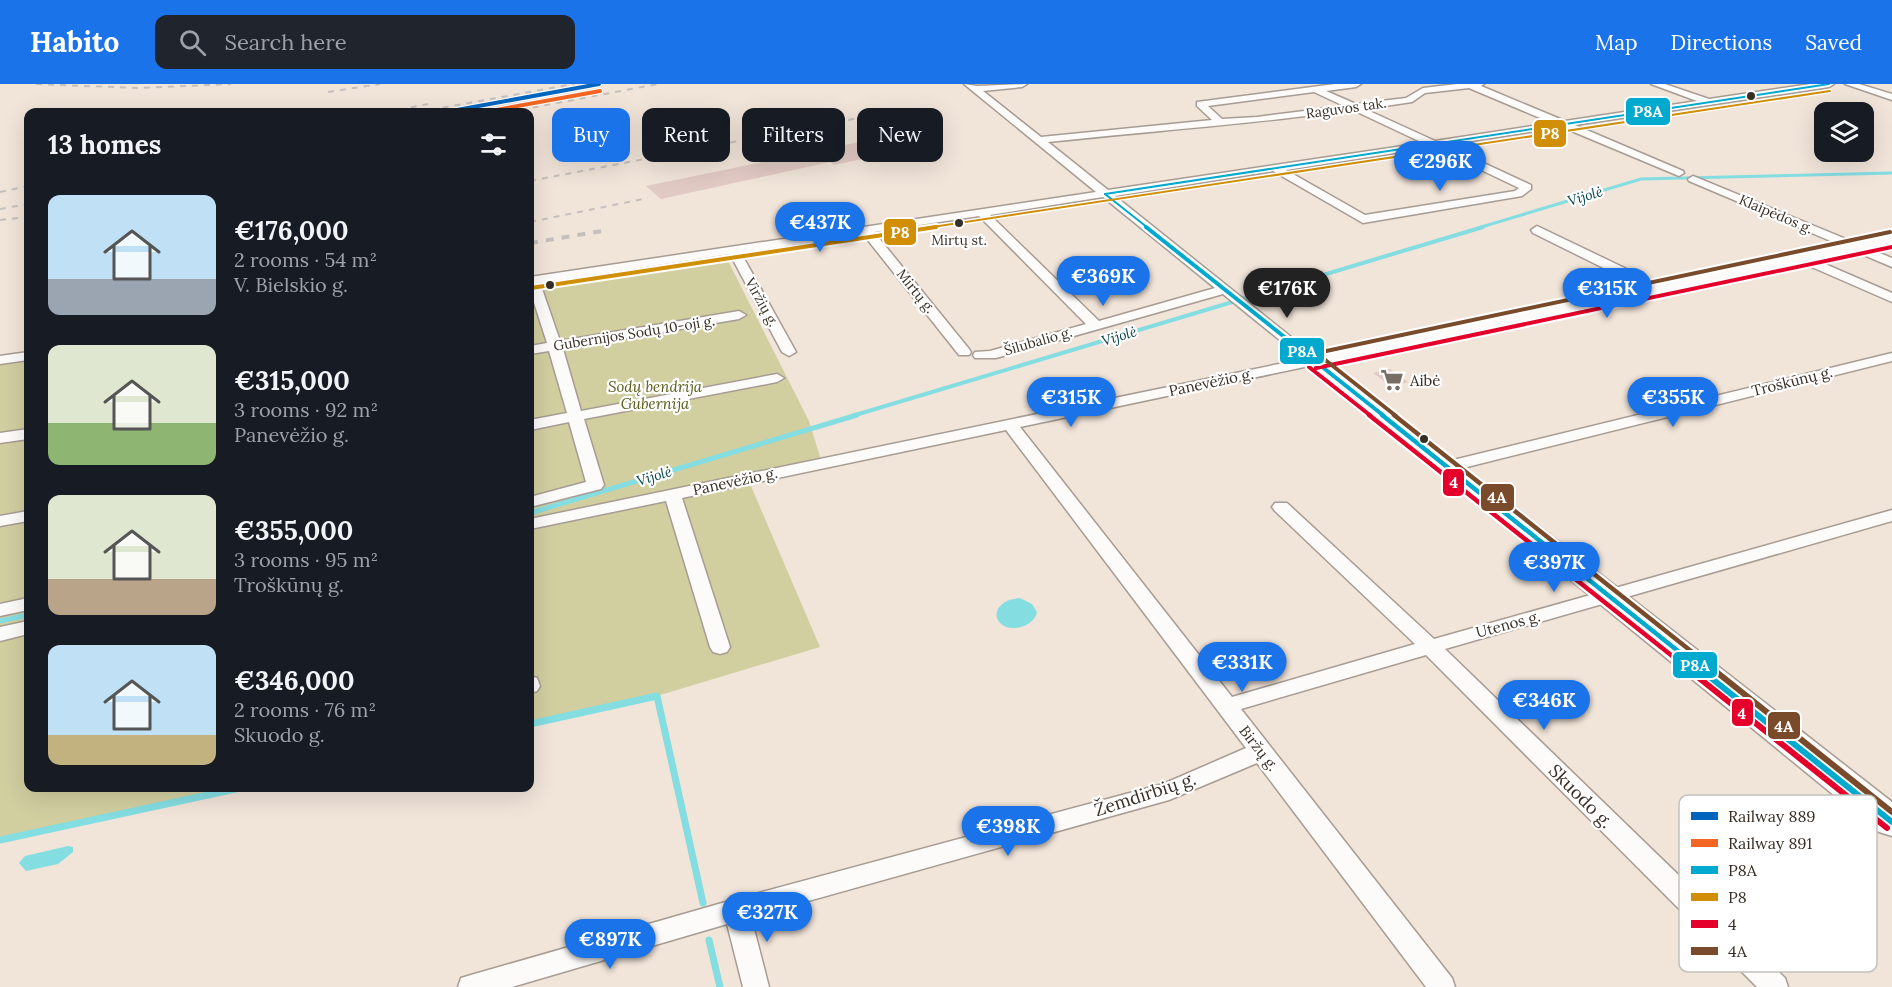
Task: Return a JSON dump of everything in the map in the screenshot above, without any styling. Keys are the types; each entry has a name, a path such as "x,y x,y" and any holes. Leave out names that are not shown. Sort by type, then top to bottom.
{"street":[{"path":"972,87 1022,84"},
{"name":"Raguvos tak.","path":"1219,121 1200,104 1356,84"},
{"path":"1473,84 1678,173"},
{"name":"Raguvos tak.","path":"1039,140 1219,121 1257,120 1409,100 1423,91 1473,84"},
{"path":"1656,84 1707,102"},
{"path":"534,281 1828,84"},
{"path":"1850,84 1892,97"},
{"path":"972,87 1858,795"},
{"path":"1275,168 1363,219 1518,194 1527,188 1315,89"},
{"name":"Klaipėdos g.","path":"1693,179 1892,263"},
{"path":"982,213 1095,325"},
{"path":"1537,230 1658,289"},
{"name":"Mirtų g.","path":"867,231 964,352"},
{"name":"Panevėžio g.","path":"534,523 1892,239"},
{"name":"Viržių g.","path":"734,251 789,352"},
{"path":"1802,258 1892,298"},
{"path":"534,289 555,346 595,485 534,501"},
{"name":"Šilubalio g.","path":"985,355 1095,325 1232,296"},
{"name":"Gubernijos Sodų 10-oji g.","path":"534,349 739,315"},
{"path":"0,360 24,357"},
{"name":"Troškūnų g.","path":"1447,467 1892,357"},
{"path":"534,424 777,378"},
{"name":"Biržų g.","path":"1010,424 1442,987"},
{"path":"0,438 24,435"},
{"path":"672,494 720,647"},
{"name":"Skuodo g.","path":"1281,507 1429,646 1679,892"},
{"name":"Utenos g.","path":"1227,706 1429,646 1610,597 1892,515"},
{"path":"0,521 24,517"},
{"path":"0,610 24,605"},
{"path":"0,634 24,629"},
{"name":"Žemdirbių g.","path":"471,987 736,910 1169,790 1262,751"},
{"path":"1877,810 1892,822"},
{"path":"736,910 756,987"},
{"name":"Skuodo g.","path":"1760,972 1775,987"}],"green space":[{"name":"Sodų bendrija Gubernija","path":"724,253 809,421 822,463 748,479 820,647 657,696 534,723 534,280"},
{"path":"24,357 24,792 222,792 0,840 0,360"}],"water":[{"path":"1020,598 1032,604 1037,612 1035,617 1024,626 1006,627 1000,623 997,611 1008,601"},
{"path":"68,846 73,847 73,852 58,864 26,871 19,863 25,856"}],"building":[{"path":"857,143 857,160 834,165 830,162 845,162 845,145"},
{"path":"762,162 830,162 661,199 646,186"},
{"name":"Aibė","path":"1390,369 1408,382 1391,386 1373,373"}],"waterway":[{"name":"Vijolė","path":"1478,228 1641,179 1892,173"},
{"name":"Vijolė","path":"852,416 1483,227"},
{"name":"Vijolė","path":"534,512 857,415"},
{"name":"Vijolė","path":"0,621 24,616"},
{"path":"534,723 657,696 703,903"},
{"path":"0,840 222,792"},
{"path":"709,940 720,987"}],"railway":[{"path":"36,84 137,88 231,84"},
{"path":"328,92 380,84"},
{"path":"441,108 574,84"},
{"path":"530,108 658,84"},
{"path":"409,108 428,104"},
{"path":"534,180 857,118"},
{"path":"0,192 24,187"},
{"path":"534,221 648,198"},
{"path":"0,209 24,205"},
{"path":"0,220 24,217"},
{"path":"534,242 602,231"}],"rail line":[{"name":"889","path":"468,108 599,84"},
{"name":"891","path":"507,108 600,91"}],"transit line":[{"name":"P8A","path":"1105,194 1829,84"},
{"name":"P8","path":"534,288 1830,91"},
{"name":"P8A","path":"1105,194 1858,795"},
{"name":"4A","path":"1312,354 1890,232"},
{"name":"4","path":"1316,368 1892,247"},
{"name":"4A","path":"1319,355 1871,795"},
{"name":"4","path":"1309,367 1846,795"},
{"name":"4A","path":"1877,800 1892,812"},
{"name":"P8A","path":"1877,810 1892,822"},
{"name":"4","path":"1877,820 1887,828"}],"place":[{"name":"Mirtų st.","path":"959,223"},
{"name":"Aibė","path":"1392,380"}]}
